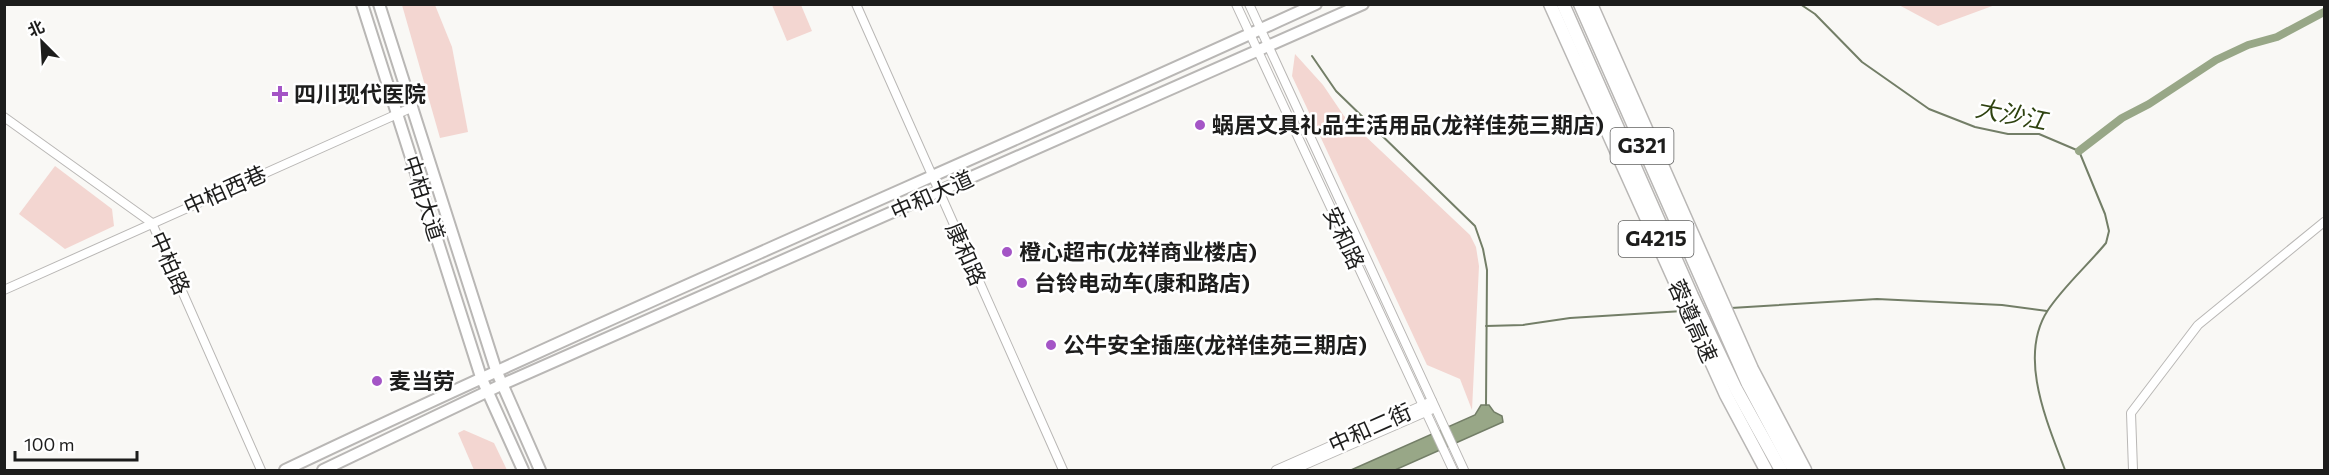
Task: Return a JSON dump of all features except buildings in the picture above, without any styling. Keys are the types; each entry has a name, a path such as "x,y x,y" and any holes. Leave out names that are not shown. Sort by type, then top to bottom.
{"highway":[{"name":"蓉遵高速","path":"1550,4 1726,395 1766,471"},
{"name":"G321","path":"1563,4 1692,296 1736,389 1781,471"},
{"name":"G321","path":"1580,4 1748,384 1794,471"},
{"name":"蓉遵高速","path":"1591,4 1752,369 1805,471"}],"main road":[{"name":"中柏大道","path":"362,4 481,377 523,471"},
{"name":"中柏大道","path":"379,4 501,385 540,471"},
{"name":"中和大道","path":"285,471 496,370 932,178 1316,4"},
{"name":"中和大道","path":"323,471 501,385 1363,4"}],"street":[{"name":"康和路","path":"856,4 1063,471"},
{"name":"安和路","path":"1236,4 1453,471"},
{"name":"安和路","path":"1250,4 1464,471"},
{"name":"中柏西巷","path":"4,290 413,106"},
{"name":"中柏路","path":"4,117 152,223 261,471"},
{"path":"2133,471 2131,412 2184,343 2198,325 2325,222"},
{"name":"中和二街","path":"1293,471 1434,404"},
{"name":"中和二街","path":"1276,471 1423,409"}],"shaded area":[{"path":"402,5 435,5 452,47 468,132 440,138"},
{"path":"772,5 801,5 812,31 787,41"},
{"path":"1899,5 1995,5 1938,26"},
{"path":"1295,54 1323,85 1344,116 1470,235 1476,247 1479,266 1472,410 1460,379 1427,365 1292,76"},
{"path":"55,166 112,209 114,226 65,249 19,214"},
{"path":"1481,405 1489,405 1494,412 1502,416 1503,422 1395,470 1351,470 1475,415"},
{"path":"464,430 494,443 507,470 474,470 458,433"}],"waterway":[{"name":"大沙江","path":"1800,4 1815,14 1862,62 1929,109 1975,127 2008,134 2039,134 2079,151 2105,214 2109,231 2106,243 2048,310 2039,328 2035,348 2038,390 2065,470"},
{"path":"2079,151 2122,118 2149,104 2216,60 2248,45 2277,37 2324,12"},
{"path":"1312,56 1336,91 1475,226 1487,270 1486,405"},
{"path":"1731,308 1877,299 2002,305 2047,311"},
{"path":"1486,326 1523,325 1570,318 1683,311"}],"place":[{"name":"四川现代医院","path":"280,94"},
{"name":"蜗居文具礼品生活用品(龙祥佳苑三期店)","path":"1200,125"},
{"name":"橙心超市(龙祥商业楼店)","path":"1007,252"},
{"name":"台铃电动车(康和路店)","path":"1022,283"},
{"name":"公牛安全插座(龙祥佳苑三期店)","path":"1051,345"},
{"name":"麦当劳","path":"377,381"}]}
